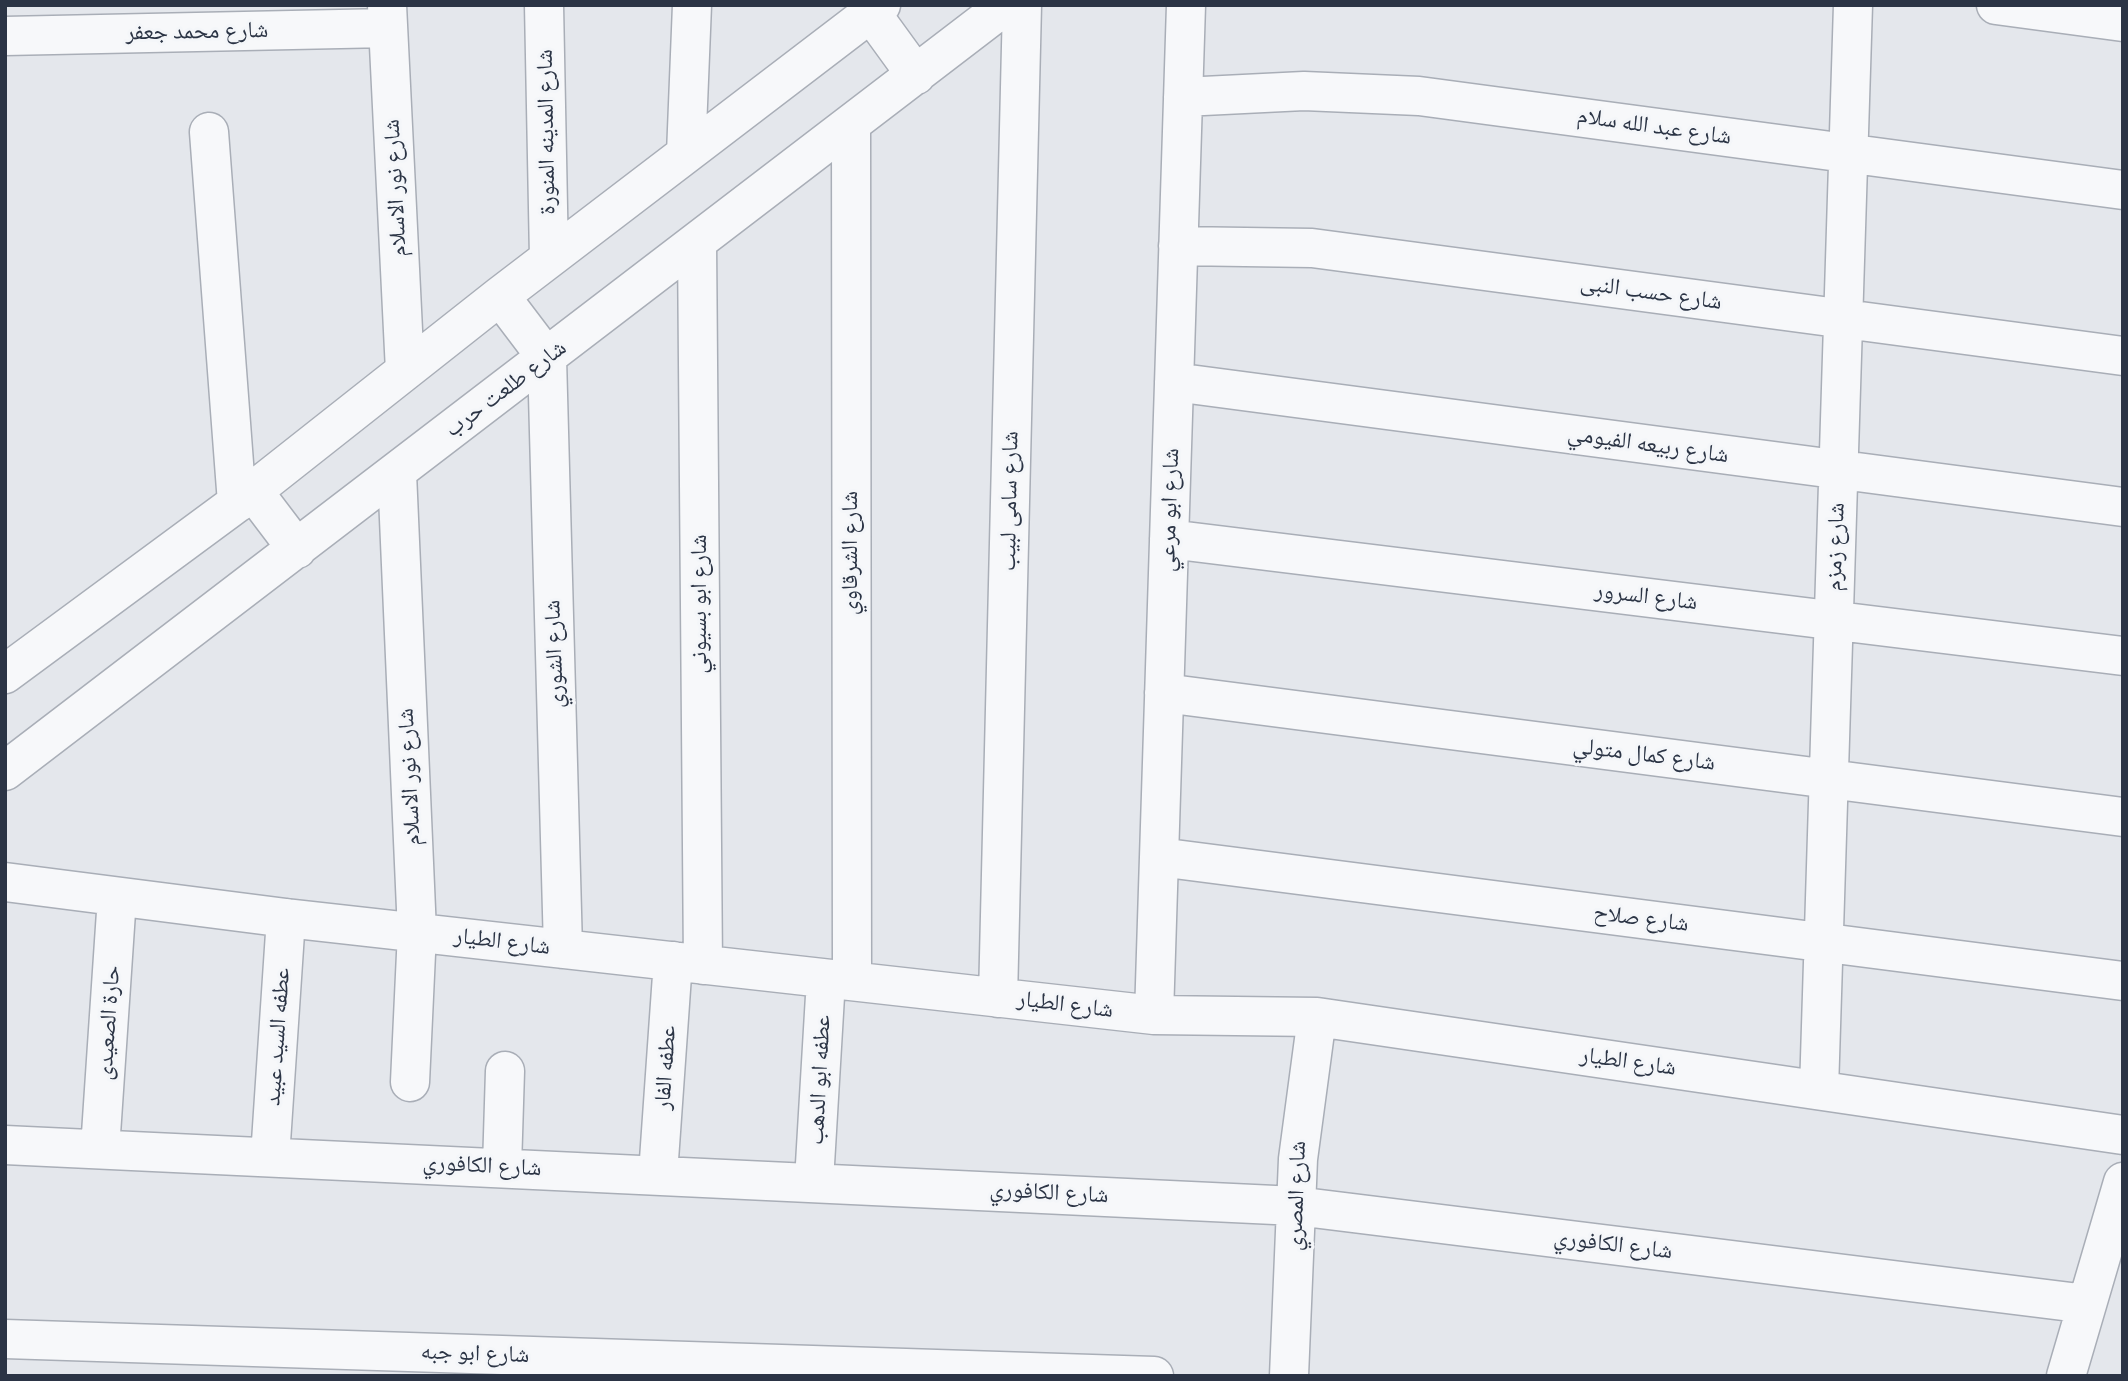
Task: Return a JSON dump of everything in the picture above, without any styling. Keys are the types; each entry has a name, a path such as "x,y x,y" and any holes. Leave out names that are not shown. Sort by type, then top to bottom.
{"street":[{"name":"شارع المدينه المنورة","path":"544,5 549,258"},
{"path":"686,154 692,5"},
{"name":"شارع طلعت حرب","path":"5,771 1006,5"},
{"name":"شارع سامى لبيب","path":"998,998 1022,5"},
{"name":"شارع ابو مرعي","path":"1154,1015 1185,5"},
{"name":"شارع زمزم","path":"1819,1090 1853,5"},
{"path":"1996,5 2123,22"},
{"path":"5,674 245,497 865,12 916,75"},
{"name":"شارع محمد جعفر","path":"5,36 388,17"},
{"name":"شارع نور الاسلام","path":"388,17 405,371"},
{"name":"شارع عبد الله سلام","path":"1183,97 1304,91 1419,96 2123,190"},
{"name":"شارع الشرقاوي","path":"839,980 851,125"},
{"path":"209,132 245,497 297,549"},
{"name":"شارع ابو بسيوني","path":"688,963 698,242"},
{"name":"شارع حسب النبى","path":"1178,246 1312,248 2123,356"},
{"path":"500,296 547,358"},
{"name":"شارع الشوري","path":"547,358 563,949"},
{"name":"شارع ربيعه الفيومي","path":"1174,382 2123,508"},
{"name":"شارع نور الاسلام","path":"397,473 417,932 410,1082"},
{"name":"شارع السرور","path":"1169,539 2123,656"},
{"name":"شارع كمال متولي","path":"1164,693 2123,817"},
{"name":"شارع صلاح","path":"1159,857 2123,981"},
{"name":"شارع الطيار","path":"5,882 286,918 1154,1015 1317,1017 2123,1135"},
{"name":"حارة الصعيدى","path":"100,1150 117,897"},
{"name":"عطفه السيد عبيد","path":"270,1157 286,918"},
{"name":"عطفه الفار","path":"658,1174 688,963"},
{"name":"عطفه ابو الدهب","path":"814,1181 839,980"},
{"name":"شارع المصري","path":"1289,1376 1302,1111 1317,1017"},
{"path":"502,1167 505,1071"},
{"name":"شارع الكافوري","path":"5,1145 814,1181 1296,1206 2087,1304"},
{"path":"2066,1376 2123,1182"},
{"name":"شارع ابو جبه","path":"5,1339 1154,1376"}]}
